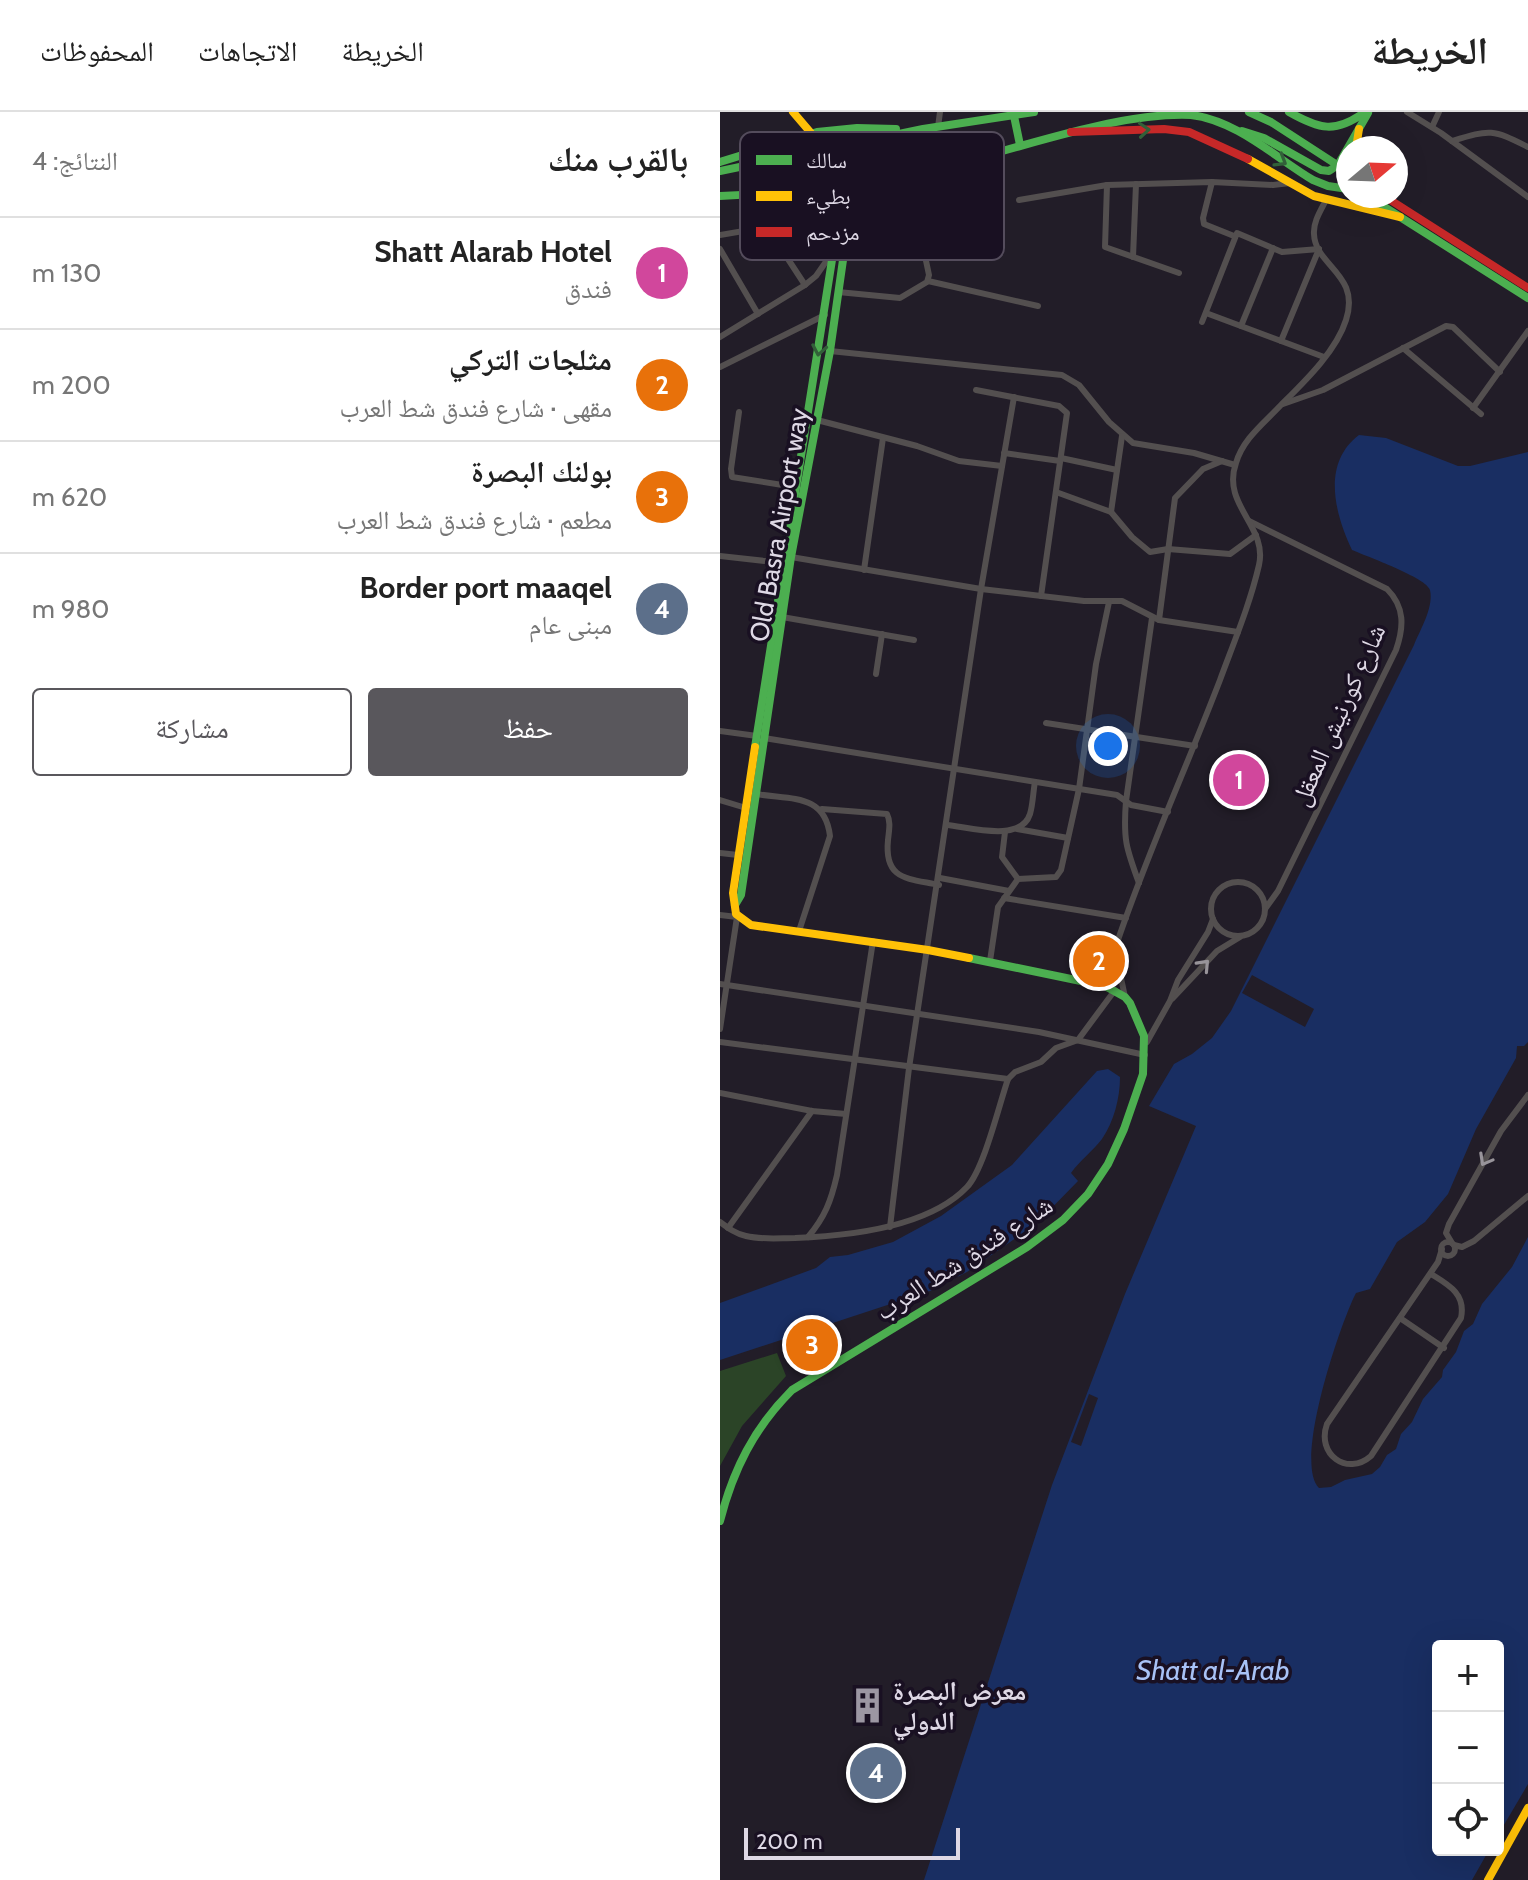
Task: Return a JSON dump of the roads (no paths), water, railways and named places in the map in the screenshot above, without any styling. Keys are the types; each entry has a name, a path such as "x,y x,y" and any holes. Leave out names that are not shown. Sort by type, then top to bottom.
{"main road":[{"path":"793,112 810,132"},
{"path":"906,132 1034,112"},
{"path":"1249,112 1271,122 1336,164"},
{"path":"1289,112 1312,125 1329,128 1347,124 1366,112"},
{"path":"1355,136 1366,112"},
{"path":"1004,150 1111,118 1190,115 1264,138 1321,170 1329,171 1336,166"},
{"path":"1014,116 1020,145"},
{"path":"820,132 857,128 916,130"},
{"path":"1067,131 1094,133 1164,129 1189,132 1232,150 1326,200 1400,217"},
{"path":"1358,136 1359,129"},
{"path":"1233,130 1313,180 1336,187"},
{"path":"720,162 740,156"},
{"path":"720,171 740,167"},
{"path":"720,196 740,195"},
{"path":"1386,208 1528,288"},
{"path":"1402,208 1528,298"},
{"name":"Old Basra Airport way","path":"737,917 733,893 738,855 782,617 795,487 825,315 831,260"},
{"name":"Old Basra Airport way","path":"735,905 741,895 756,794 760,737 787,560 830,351 843,260"},
{"name":"شارع فندق شط العرب","path":"720,1521 735,1468 744,1451 763,1420 792,1390 1027,1247 1077,1207 1099,1179 1115,1150 1143,1074 1146,1044 1139,1019 1125,997 1115,990 1088,981 928,950 751,925 737,917"},
{"path":"1488,1880 1528,1808"}],"street":[{"path":"938,127 940,112"},
{"path":"1407,112 1528,197"},
{"path":"1432,127 1439,112"},
{"path":"1452,141 1489,131 1528,147"},
{"path":"1212,182 1204,224 1234,236 1241,233 1288,253 1319,249"},
{"path":"1019,200 1107,185 1290,183"},
{"path":"1133,257 1136,184"},
{"path":"1107,185 1104,244 1108,249 1179,273"},
{"path":"1125,997 1116,950 1139,883 1238,632 1261,559 1256,535 1234,495 1235,465 1250,437 1324,357 1345,325 1349,302 1343,282 1319,249 1314,231 1326,200"},
{"path":"720,235 740,232"},
{"path":"1202,322 1234,236"},
{"path":"1241,326 1273,248"},
{"path":"720,249 758,314"},
{"path":"1281,341 1319,249"},
{"path":"789,260 805,285"},
{"path":"720,337 805,285 827,260"},
{"path":"926,260 928,281"},
{"path":"838,292 900,298 928,281 1038,306"},
{"path":"1206,313 1324,357"},
{"path":"720,367 825,315"},
{"path":"1283,404 1323,390 1449,326 1500,372"},
{"path":"1473,408 1528,331"},
{"path":"1403,348 1481,414"},
{"path":"830,351 1062,375 1079,385 1122,436 1133,443 1194,453 1235,465"},
{"path":"976,390 1066,410 1068,417 1041,596"},
{"path":"890,1227 909,1068 981,589 1014,397"},
{"path":"739,412 732,477 795,487"},
{"path":"817,420 917,446 959,461 1002,466"},
{"path":"1111,512 1122,436"},
{"path":"864,570 883,438"},
{"path":"1004,453 1117,470"},
{"path":"1139,883 1124,841 1126,801 1175,498 1203,469 1222,461"},
{"path":"1056,492 1111,512 1132,537 1150,552 1168,549 1230,554 1256,535"},
{"name":"شارع كورنيش المعقل","path":"1249,521 1387,589 1398,602 1403,618 1401,634 1389,663 1278,891 1265,909"},
{"path":"720,556 787,560 1041,596 1128,602 1155,619 1238,632"},
{"path":"1018,879 1056,877 1061,870 1079,789 1109,602"},
{"path":"782,617 914,640"},
{"path":"876,674 882,634"},
{"path":"1046,723 1195,746"},
{"path":"720,731 1117,795 1131,805 1168,812"},
{"path":"947,825 1005,832 1017,829 1025,825 1030,815 1035,782"},
{"path":"756,794 813,803 822,809 887,814 890,820 887,855 899,876 1009,891"},
{"path":"720,800 746,808"},
{"path":"799,931 830,836 822,809"},
{"path":"1017,829 1068,838"},
{"path":"1005,832 1002,857 1018,879"},
{"path":"720,853 738,855"},
{"path":"990,961 998,907 1018,879"},
{"path":"1146,1044 1178,980 1208,932 1213,919 1213,898 1230,883 1244,882 1257,889 1265,909 1261,924 1217,951 1170,1001"},
{"path":"1004,898 1126,918"},
{"path":"720,915 737,917 724,985 720,1029"},
{"path":"1213,919 1229,934 1243,936"},
{"path":"808,1237 823,1220 829,1207 873,941"},
{"path":"724,985 1078,1040 1145,1055"},
{"path":"720,1222 743,1236 759,1239 808,1237 890,1227 936,1208 968,1186 982,1157 1008,1079 1015,1072 1041,1062 1056,1048 1078,1040 1115,990"},
{"path":"720,1042 1008,1079"},
{"path":"720,1093 812,1111 846,1114"},
{"path":"1431,1274 1454,1289 1462,1306 1461,1318 1371,1456 1355,1465 1338,1462 1324,1442 1327,1424 1431,1274 1438,1262 1446,1231 1501,1131 1528,1095"},
{"path":"728,1228 812,1111"},
{"path":"1438,1262 1467,1245 1528,1196"},
{"path":"1446,1231 1453,1244 1452,1254"},
{"path":"1442,1247 1467,1245"},
{"path":"1442,1247 1445,1255 1452,1254"},
{"path":"1400,1318 1444,1348"}],"water":[{"name":"Shatt al-Arab","path":"1359,435 1386,438 1458,466 1528,452 1528,1042 1517,1046 1516,1058 1476,1129 1448,1194 1425,1222 1397,1242 1370,1289 1356,1293 1330,1362 1322,1393 1315,1423 1312,1474 1319,1488 1331,1487 1345,1480 1372,1474 1380,1467 1387,1455 1396,1449 1401,1434 1412,1422 1423,1399 1442,1377 1464,1331 1473,1324 1482,1304 1512,1267 1528,1237 1528,1784 1504,1825 1504,1640 1432,1640 1432,1856 1486,1856 1472,1880 924,1880 1052,1485 1125,1294 1196,1126 1149,1106 1174,1064 1212,1038 1231,1011 1414,645 1428,611 1431,597 1426,585 1352,550 1340,520 1335,489 1340,459 1347,446"},
{"path":"1108,1069 1120,1077 1110,1125 1102,1139 1071,1173 1078,1181 1036,1224 967,1272 930,1291 720,1360 720,1303 816,1268 830,1257 893,1242 941,1216 1012,1165 1097,1071"}],"place":[{"name":"Shatt Alarab Hotel","path":"1239,780"},
{"name":"مثلجات التركي","path":"1099,961"},
{"name":"بولنك البصرة","path":"812,1345"},
{"name":"معرض البصرة الدولي","path":"867,1706"},
{"name":"Border port maaqel","path":"876,1773"}]}
